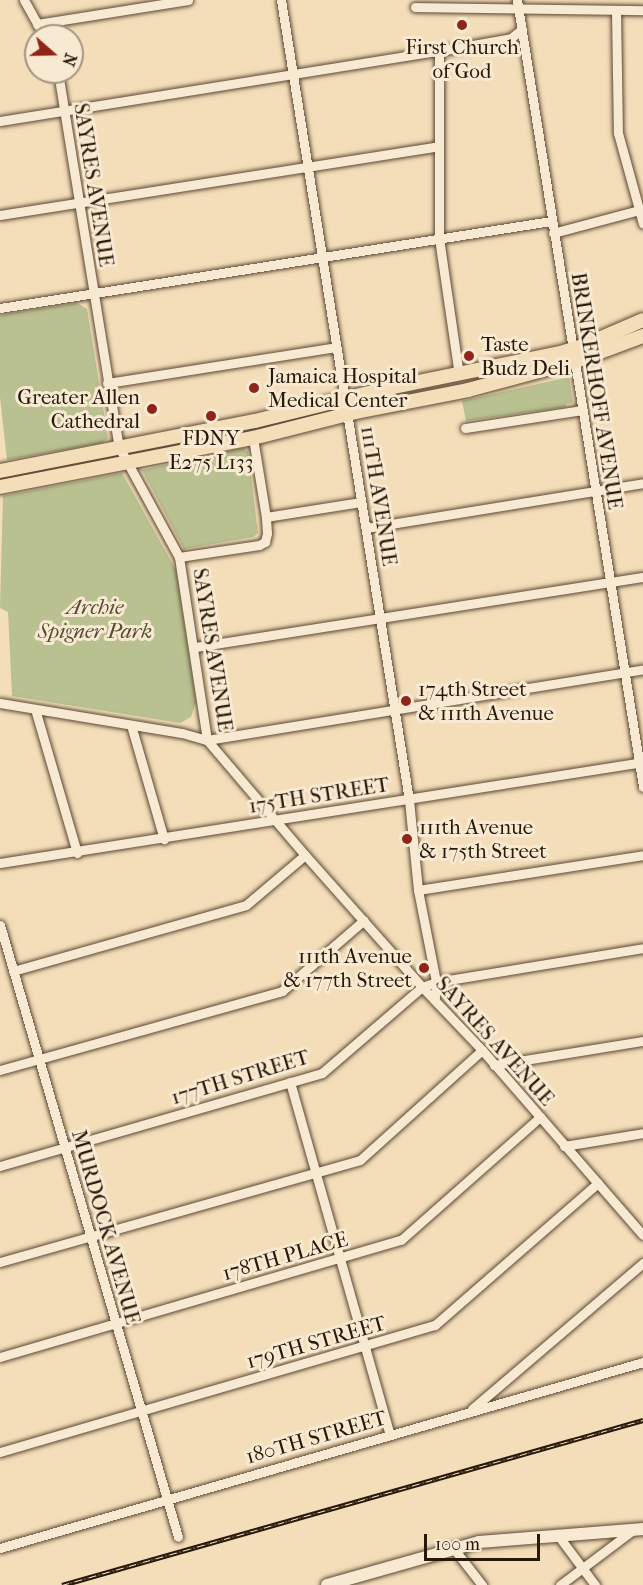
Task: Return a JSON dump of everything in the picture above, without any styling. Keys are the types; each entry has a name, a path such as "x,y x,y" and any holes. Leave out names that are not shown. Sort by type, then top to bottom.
{"main road":[{"path":"0,471 255,421 459,375 575,355 643,320"},
{"path":"0,487 253,438 347,414 468,390 575,355 643,336"},
{"path":"327,1585 362,1580 479,1542 557,1534 638,1530"}],"street":[{"path":"24,0 37,24 188,0"},
{"name":"111TH AVENUE","path":"281,0 395,709 409,800 418,890 436,982 435,998"},
{"path":"415,6 518,4 643,10"},
{"name":"BRINKERHOFF AVENUE","path":"518,4 550,221 575,355 643,787"},
{"path":"616,10 618,133 643,224"},
{"path":"0,121 439,51 511,38 522,28"},
{"path":"439,51 439,238 459,375"},
{"name":"SAYRES AVENUE","path":"60,84 119,447 179,557 195,646 207,740 305,855 641,1230"},
{"path":"0,215 439,146"},
{"path":"553,233 641,210"},
{"path":"0,308 550,221"},
{"path":"107,383 336,347"},
{"path":"465,428 583,410"},
{"path":"179,557 259,545 265,542 266,517 253,438"},
{"path":"366,528 643,483"},
{"path":"266,517 361,502"},
{"path":"195,646 643,577"},
{"path":"0,703 182,733 207,740 643,669"},
{"path":"35,709 77,853"},
{"path":"131,725 164,839"},
{"name":"175TH STREET","path":"0,863 77,853 275,819 641,763"},
{"path":"13,971 246,905 305,855"},
{"path":"418,890 643,855"},
{"path":"0,1070 282,991 364,920"},
{"name":"MURDOCK AVENUE","path":"0,926 4,955 13,971 178,1537"},
{"name":"177TH STREET","path":"0,1166 322,1073 422,987 436,982 643,948"},
{"path":"494,1065 643,1041"},
{"path":"0,1262 315,1170 360,1160 482,1050"},
{"path":"290,1082 390,1435"},
{"name":"178TH PLACE","path":"0,1357 401,1240 540,1117"},
{"path":"564,1146 643,1133"},
{"name":"179TH STREET","path":"0,1452 435,1326 598,1183"},
{"path":"468,1412 643,1263"},
{"name":"180TH STREET","path":"0,1548 643,1362"},
{"path":"560,1585 603,1552 638,1530"},
{"path":"603,1552 609,1531"},
{"path":"557,1534 595,1585"},
{"path":"454,1549 482,1585"}],"green space":[{"path":"77,303 87,309 108,438 102,443 7,460 0,397 0,315"},
{"path":"569,377 573,403 566,404 566,407 466,421 462,401"},
{"name":"Archie Spigner Park","path":"244,448 248,452 258,533 253,537 184,549 142,470"},
{"name":"Archie Spigner Park","path":"122,473 176,570 196,702 191,717 180,723 12,696 8,612 0,608 3,496"}],"railway":[{"path":"62,1585 643,1420"}],"place":[{"name":"First Church of God","path":"462,25"},
{"name":"Taste Budz Deli","path":"469,356"},
{"name":"Jamaica Hospital Medical Center","path":"254,388"},
{"name":"Greater Allen Cathedral","path":"152,409"},
{"name":"FDNY E275 L133","path":"211,416"},
{"name":"174th Street & 111th Avenue","path":"406,701"},
{"name":"111th Avenue & 175th Street","path":"407,839"},
{"name":"111th Avenue & 177th Street","path":"424,968"}]}
